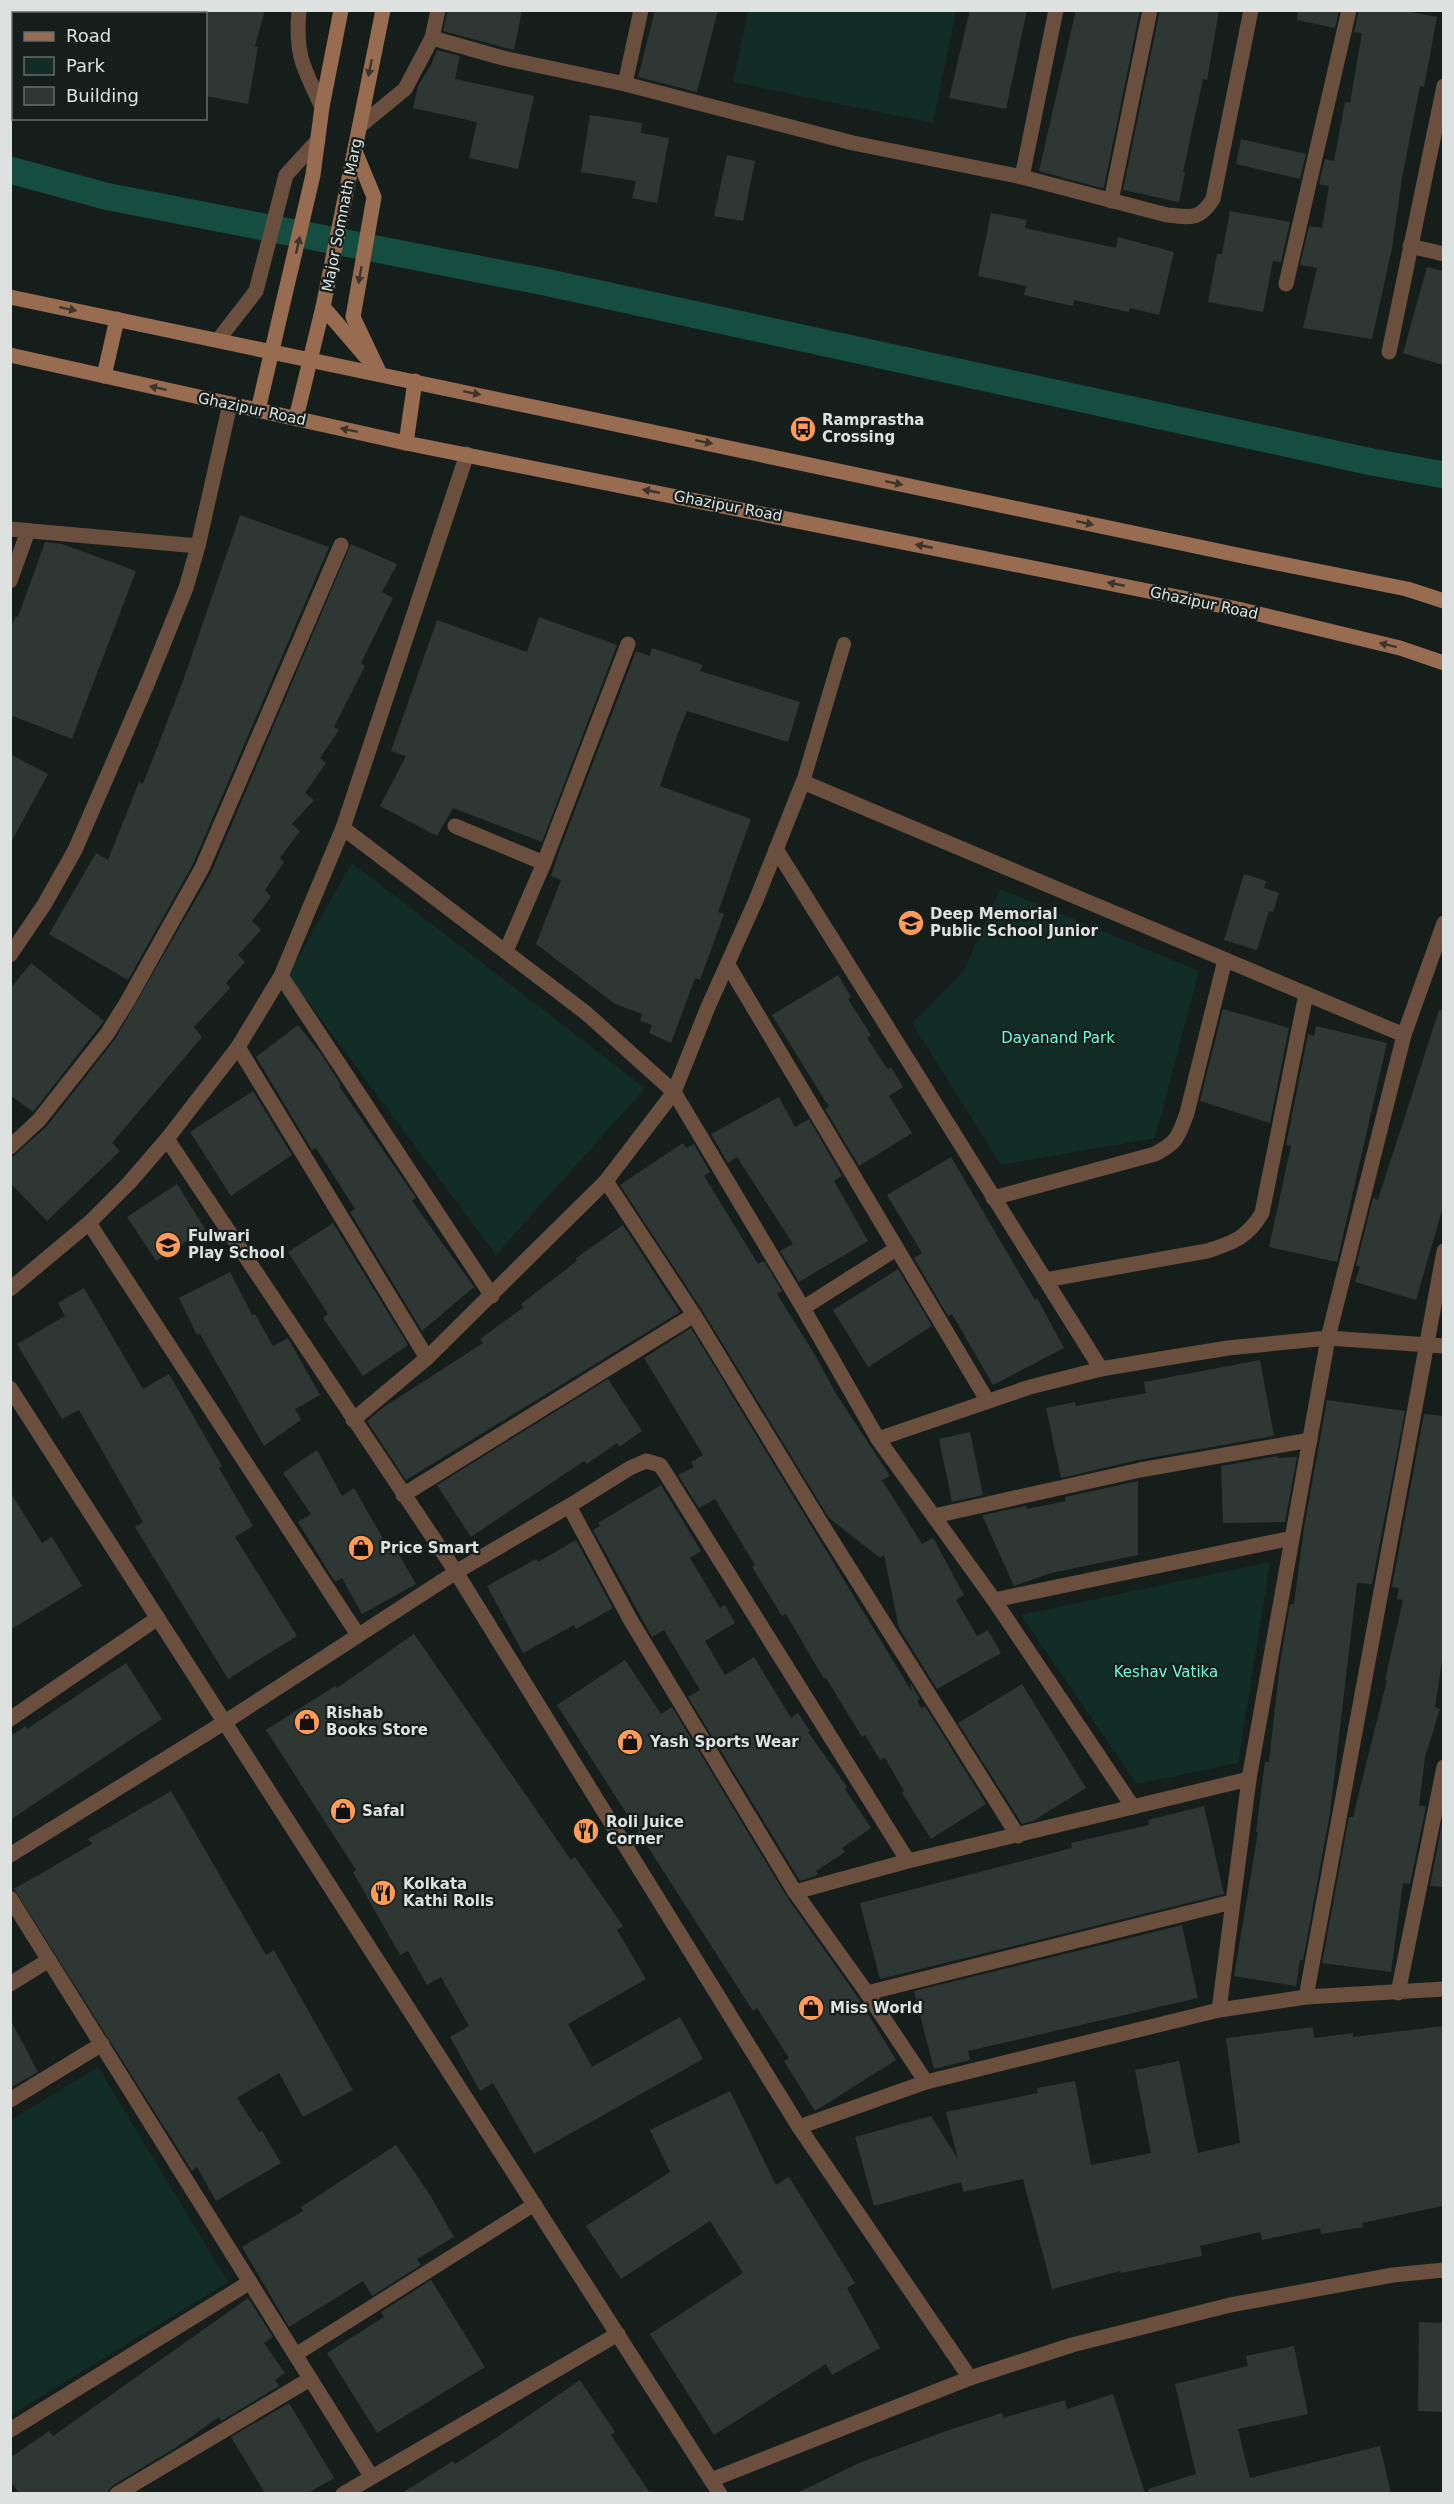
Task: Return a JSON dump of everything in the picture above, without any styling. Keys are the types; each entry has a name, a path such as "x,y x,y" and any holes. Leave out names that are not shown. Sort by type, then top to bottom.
{"main road":[{"path":"258,410 314,175 322,106 341,10"},
{"name":"Major Somnath Marg","path":"296,418 323,307 382,10"},
{"path":"355,151 374,197 353,313 380,374"},
{"path":"10,297 1407,589 1443,601"},
{"path":"323,307 380,374"},
{"path":"104,376 117,319"},
{"name":"Ghazipur Road","path":"10,355 406,443 1238,609 1400,648 1443,663"},
{"path":"406,443 415,381"}],"street":[{"path":"299,10 298,48 302,64 322,106"},
{"path":"360,126 405,89 432,38 438,10"},
{"path":"625,84 641,10"},
{"path":"1022,177 1056,10"},
{"path":"1111,201 1150,10"},
{"path":"432,38 503,58 625,84 853,143 1022,177 1167,215 1192,218 1205,212 1213,199 1251,10"},
{"path":"1286,284 1349,10"},
{"path":"1389,352 1443,86"},
{"path":"218,340 251,300 260,282 286,175 318,140"},
{"path":"1410,246 1443,254"},
{"path":"10,955 44,905 75,850 186,588 198,546 230,404"},
{"path":"10,1289 89,1223 129,1183 167,1139 238,1047 281,976 344,828 467,454"},
{"path":"10,529 198,546"},
{"path":"10,580 28,531"},
{"path":"10,1147 39,1120 107,1034 202,868 341,545"},
{"path":"506,951 544,863 628,644"},
{"path":"353,1420 427,1358 606,1181 674,1092 802,782 1404,1035"},
{"path":"456,826 544,863"},
{"path":"344,828 586,1013 674,1092 878,1439 994,1600 1133,1807"},
{"path":"776,849 1101,1369"},
{"path":"1219,2010 1249,1779 1328,1338 1404,1035 1443,923"},
{"path":"993,1198 1155,1154 1172,1145 1180,1133 1187,1113 1225,960"},
{"path":"728,965 987,1400"},
{"path":"281,976 492,1296"},
{"path":"1046,1280 1207,1251 1231,1243 1253,1229 1265,1203 1306,994"},
{"path":"238,1047 427,1358"},
{"path":"167,1139 456,1572 799,2127 970,2378"},
{"path":"606,1181 694,1315 1018,1836"},
{"path":"89,1223 358,1635"},
{"path":"803,1308 896,1249"},
{"path":"1306,1997 1436,1345 1443,1251"},
{"path":"403,1495 694,1315"},
{"path":"878,1439 987,1400 1101,1369 1228,1348 1328,1338 1436,1345"},
{"path":"10,1388 720,2493"},
{"path":"934,1516 1140,1470 1310,1440"},
{"path":"10,1855 225,1722 456,1572 630,1468 646,1461 660,1465 908,1862"},
{"path":"569,1506 631,1621 795,1892 867,1993 926,2082"},
{"path":"994,1600 1292,1538"},
{"path":"11,1717 158,1618"},
{"path":"1398,1992 1443,1767"},
{"path":"795,1892 908,1862 1249,1779"},
{"path":"10,1898 371,2476"},
{"path":"867,1993 1232,1902"},
{"path":"10,1984 49,1960"},
{"path":"799,2127 926,2082 1219,2010 1306,1997 1443,1989"},
{"path":"10,2100 102,2044"},
{"path":"711,2480 970,2378 1072,2345 1230,2305 1393,2275 1443,2270"},
{"path":"10,2430 250,2282"},
{"path":"343,2493 618,2334"},
{"path":"117,2493 310,2379"}],"lane":[{"path":"802,782 844,644"},
{"path":"296,2355 534,2204"}],"green space":[{"path":"11,10 66,11 12,12 12,86 10,85"},
{"path":"748,11 956,11 933,123 733,82"},
{"path":"352,863 645,1088 496,1255 288,975"},
{"name":"Dayanand Park","path":"1000,889 1199,971 1155,1138 1001,1165 912,1023 964,970"},
{"name":"Keshav Vatika","path":"1270,1562 1238,1763 1137,1784 1021,1615"},
{"path":"98,2067 228,2282 11,2415 11,2120"}],"building":[{"path":"206,10 265,10 255,46 258,47 248,104 207,96"},
{"path":"448,10 522,10 514,50 443,31"},
{"path":"655,10 718,10 697,92 638,77"},
{"path":"970,10 1027,10 1006,109 949,98"},
{"path":"1076,10 1140,10 1104,187 1101,188 1039,171"},
{"path":"1160,10 1219,10 1207,80 1203,79 1183,172 1185,173 1179,202 1123,190"},
{"path":"1298,10 1339,10 1335,28 1297,20"},
{"path":"1359,10 1400,10 1437,17 1424,87 1420,86 1402,178 1392,248 1372,339 1303,328 1317,268 1300,265 1309,226 1322,228 1329,186 1319,184 1325,159 1334,161 1345,102 1350,103 1362,33 1354,32"},
{"path":"437,50 460,56 455,79 534,96 518,169 469,158 477,122 413,108 418,86"},
{"path":"590,115 642,123 641,133 669,138 657,203 632,198 636,181 581,172"},
{"path":"1241,139 1306,154 1300,179 1236,164"},
{"path":"727,155 755,161 743,221 714,216"},
{"path":"1230,211 1290,222 1281,262 1273,261 1263,312 1208,302 1217,254 1222,254"},
{"path":"991,213 1027,220 1025,228 1116,248 1118,237 1174,252 1159,315 1130,308 1129,312 1074,300 1073,306 1024,295 1026,286 978,276"},
{"path":"1427,267 1443,271 1443,365 1403,353"},
{"path":"240,515 329,547 193,864 128,980 49,934 96,853 108,860 139,782 143,784 183,681"},
{"path":"45,542 62,544 136,571 72,739 10,715 10,629 16,616 18,617"},
{"path":"351,544 397,564 382,592 393,598 361,663 365,666 334,727 339,730 320,758 326,763 305,793 314,800 292,824 300,831 280,858 284,862 265,890 271,897 252,921 261,930 238,955 245,962 226,983 230,988 194,1027 202,1037 112,1143 120,1151 47,1221 10,1183 10,1159 47,1126 115,1039 211,873"},
{"path":"539,617 617,645 542,842 453,808 437,836 380,806 406,756 391,751 437,620 527,652"},
{"path":"652,648 703,665 700,671 800,702 788,742 687,711 678,733 660,786 751,819 718,912 724,914 700,980 695,978 671,1043 649,1033 652,1025 640,1021 642,1014 615,1004 536,944 561,880 551,876 560,849 636,651 650,656"},
{"path":"10,754 48,774 10,844"},
{"path":"1244,874 1266,881 1264,888 1279,893 1273,912 1269,911 1257,950 1224,940"},
{"path":"31,963 104,1021 33,1112 10,1095 10,989"},
{"path":"838,975 851,997 848,999 871,1035 867,1038 888,1070 891,1067 903,1087 889,1096 912,1133 859,1166 825,1109 829,1107 772,1015"},
{"path":"1223,1009 1289,1028 1270,1123 1200,1101"},
{"path":"1439,1010 1443,1010 1443,1207 1416,1300 1355,1282 1360,1266 1356,1266 1373,1198 1378,1200"},
{"path":"298,1025 321,1054 341,1085 339,1086 416,1198 412,1201 474,1287 422,1331 350,1212 355,1209 316,1148 312,1150 256,1057"},
{"path":"1316,1026 1387,1043 1337,1262 1269,1247 1291,1146 1286,1145 1308,1034 1314,1036"},
{"path":"253,1091 292,1155 231,1196 190,1132"},
{"path":"779,1097 795,1127 809,1119 842,1176 834,1181 868,1241 799,1282 780,1251 793,1244 737,1157 728,1163 711,1134"},
{"path":"683,1143 686,1148 694,1144 710,1172 704,1176 758,1264 764,1261 782,1291 777,1294 835,1392 890,1476 882,1480 922,1544 933,1538 964,1595 956,1600 977,1636 988,1630 1001,1653 937,1689 899,1628 884,1555 880,1558 829,1518 702,1310 620,1185"},
{"path":"951,1157 1035,1300 1037,1298 1064,1348 993,1385 952,1314 948,1316 914,1258 922,1253 887,1195"},
{"path":"177,1184 205,1229 156,1261 127,1217"},
{"path":"333,1223 408,1345 363,1376 323,1318 328,1314 288,1252"},
{"path":"623,1225 680,1312 406,1480 367,1421 384,1407 483,1343 480,1339 523,1308 521,1304 577,1261 576,1258"},
{"path":"898,1269 932,1326 868,1367 833,1310"},
{"path":"230,1272 252,1315 255,1314 273,1346 288,1338 320,1395 295,1409 301,1420 264,1446 200,1334 197,1335 179,1298"},
{"path":"84,1288 143,1389 169,1374 222,1466 219,1468 253,1526 235,1537 297,1636 228,1679 135,1527 143,1522 79,1410 62,1419 17,1344 65,1316 58,1303"},
{"path":"691,1328 912,1692 910,1682 920,1699 917,1701 921,1708 925,1706 986,1804 931,1839 902,1793 904,1791 885,1758 880,1760 865,1735 862,1737 826,1678 824,1679 786,1614 782,1616 752,1567 755,1565 715,1499 699,1508 678,1475 694,1467 691,1462 703,1455 644,1358"},
{"path":"1260,1360 1274,1436 1138,1460 1061,1478 1046,1408 1075,1402 1076,1406 1146,1393 1144,1382"},
{"path":"608,1379 642,1431 619,1447 617,1443 587,1464 584,1461 471,1537 437,1485"},
{"path":"1327,1400 1405,1411 1372,1584 1357,1583 1330,1813 1303,1960 1300,1960 1296,1986 1234,1976 1258,1832 1256,1832 1265,1762 1269,1762 1280,1663 1290,1604 1294,1604 1304,1528"},
{"path":"1424,1414 1443,1416 1443,1654 1435,1707 1440,1709 1425,1757 1419,1806 1426,1806 1410,1884 1403,1883 1391,1972 1322,1963 1349,1817 1353,1817 1387,1680 1385,1680 1403,1600 1397,1599 1399,1588 1392,1587"},
{"path":"970,1432 983,1495 952,1502 939,1439"},
{"path":"317,1450 342,1496 354,1488 393,1556 398,1553 416,1584 362,1614 342,1578 335,1582 298,1522 311,1514 283,1473"},
{"path":"1277,1456 1278,1458 1297,1457 1285,1522 1223,1523 1221,1466"},
{"path":"1138,1481 1138,1555 1051,1573 1014,1586 982,1515 1066,1501 1065,1497"},
{"path":"661,1485 701,1551 690,1558 720,1608 725,1605 735,1623 705,1641 725,1675 754,1657 791,1718 798,1713 871,1828 842,1848 845,1852 816,1871 818,1874 815,1876 800,1881 688,1697 700,1690 664,1630 652,1637 593,1530 600,1526 598,1523"},
{"path":"10,1492 42,1543 52,1537 82,1586 10,1630"},
{"path":"576,1540 613,1608 576,1629 574,1625 523,1653 487,1586 536,1559 538,1562"},
{"path":"414,1634 571,1860 575,1857 623,1926 617,1930 646,1979 568,2024 592,2067 680,2017 703,2059 534,2154 493,2083 480,2091 450,2037 469,2026 441,1977 427,1985 408,1951 400,1955 353,1872 356,1870 266,1730 335,1686 337,1688"},
{"path":"625,1660 661,1714 672,1707 787,1897 859,1999 896,2060 815,2111 784,2061 789,2058 757,2008 753,2011 557,1705"},
{"path":"126,1663 162,1719 10,1820 10,1736 26,1726 27,1729"},
{"path":"1022,1684 1086,1788 1033,1821 1022,1824 958,1723"},
{"path":"171,1791 266,1955 274,1950 353,2090 303,2117 279,2073 237,2098 259,2132 262,2131 281,2163 216,2201 197,2167 192,2171 14,1889 92,1844 88,1839"},
{"path":"1204,1806 1224,1894 880,1979 860,1903 1072,1848 1071,1843 1149,1825 1148,1820"},
{"path":"1443,1818 1443,1887 1430,1886"},
{"path":"1182,1925 1198,1998 968,2051 970,2060 934,2069 914,1991"},
{"path":"10,2019 38,2072 10,2088"},
{"path":"1443,2026 1443,2206 1362,2223 1363,2227 1321,2234 1320,2228 1262,2240 1260,2232 1200,2246 1202,2256 1121,2273 1120,2271 1052,2289 1023,2179 963,2192 961,2182 874,2206 855,2137 931,2116 958,2159 946,2112 1038,2093 1037,2088 1075,2081 1091,2165 1151,2153 1135,2070 1179,2061 1198,2153 1240,2143 1226,2038 1313,2027 1314,2038 1353,2033 1353,2037"},
{"path":"730,2091 776,2185 789,2177 855,2283 847,2288 880,2348 832,2375 826,2364 714,2435 650,2334 743,2273 710,2221 621,2279 586,2226 670,2172 650,2130"},
{"path":"396,2145 430,2195 454,2237 417,2259 421,2265 372,2296 363,2281 289,2327 242,2247 303,2211 301,2207"},
{"path":"431,2280 485,2367 377,2433 327,2353 384,2317 381,2312"},
{"path":"248,2298 273,2337 264,2343 285,2373 275,2380 279,2386 221,2421 219,2417 175,2448 112,2486 107,2493 19,2493 10,2481 10,2458 49,2431 53,2436"},
{"path":"1419,2322 1443,2323 1443,2412 1418,2411"},
{"path":"1294,2346 1308,2414 1238,2429 1250,2478 1380,2446 1391,2493 1149,2493 1148,2489 1196,2474 1175,2384 1248,2366 1246,2356"},
{"path":"580,2380 615,2432 611,2435 650,2493 402,2493 453,2461 455,2464 496,2438"},
{"path":"1113,2394 1145,2493 797,2493 859,2463 1002,2413 1003,2418 1065,2400 1067,2409"},
{"path":"289,2403 334,2478 308,2493 265,2493 231,2437"}],"waterway":[{"path":"10,170 105,196 545,282 1372,462 1444,475"}],"place":[{"name":"Ramprastha Crossing","path":"803,429"},
{"name":"Deep Memorial Public School Junior","path":"911,923"},
{"name":"Fulwari Play School","path":"168,1245"},
{"name":"Price Smart","path":"361,1548"},
{"name":"Rishab Books Store","path":"307,1722"},
{"name":"Yash Sports Wear","path":"630,1742"},
{"name":"Safal","path":"343,1811"},
{"name":"Roli Juice Corner","path":"586,1831"},
{"name":"Kolkata Kathi Rolls","path":"383,1893"},
{"name":"Miss World","path":"811,2008"}]}
